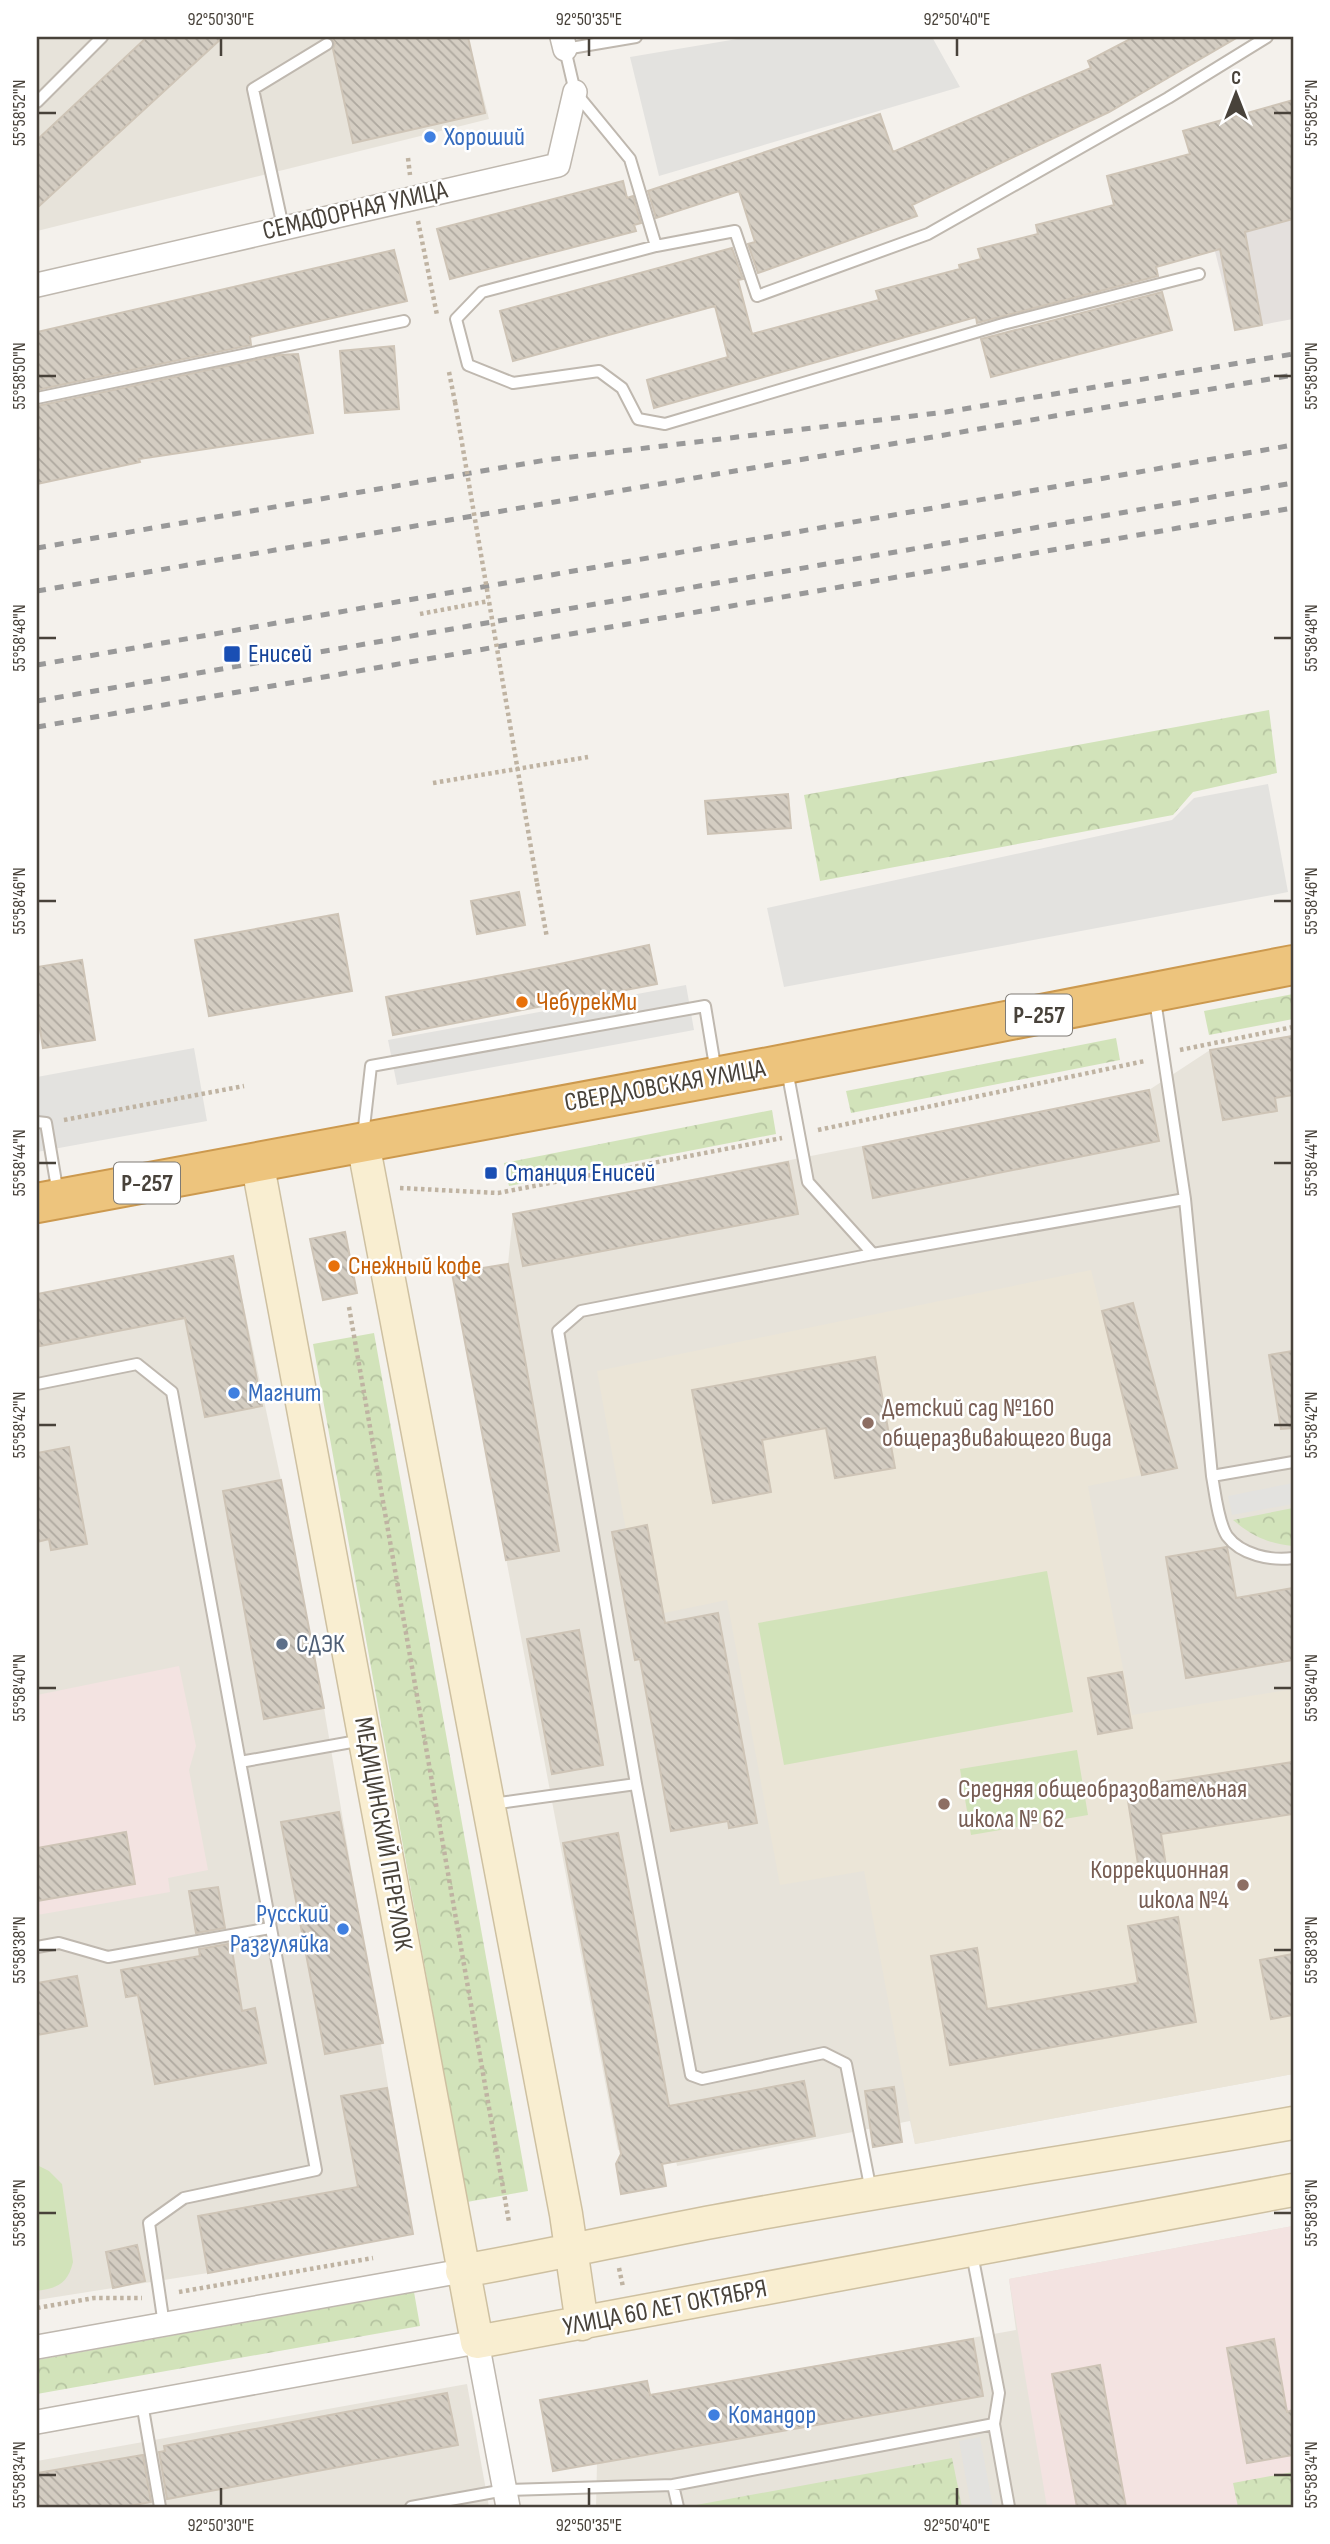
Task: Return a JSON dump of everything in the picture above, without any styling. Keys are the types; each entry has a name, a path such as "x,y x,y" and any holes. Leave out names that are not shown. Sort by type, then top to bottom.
{"highway":[{"name":"СВЕРДЛОВСКАЯ УЛИЦА","path":"48,1201 785,1064 1293,965"}],"main road":[{"path":"363,1143 572,2251 582,2324"},
{"name":"МЕДИЦИНСКИЙ ПЕРЕУЛОК","path":"257,1161 477,2342"},
{"path":"462,2271 715,2221 1293,2123"},
{"name":"УЛИЦА 60 ЛЕТ ОКТЯБРЯ","path":"477,2342 1293,2190"}],"street":[{"name":"СЕМАФОРНАЯ УЛИЦА","path":"37,285 558,165 575,92"},
{"path":"37,2347 462,2271"},
{"name":"УЛИЦА 60 ЛЕТ ОКТЯБРЯ","path":"37,2423 477,2342"},
{"name":"МЕДИЦИНСКИЙ ПЕРЕУЛОК","path":"477,2342 506,2499"}],"lane":[{"path":"37,102 102,37"},
{"name":"СЕМАФОРНАЯ УЛИЦА","path":"575,92 564,43 636,37"},
{"path":"1199,274 1003,324 665,424 638,419 622,388 599,371 513,383 468,365 456,319 482,292 656,246 734,231 757,296 928,234 1168,98 1266,37"},
{"path":"283,227 253,89 327,44"},
{"path":"575,92 630,159 656,246"},
{"path":"37,398 404,321"},
{"path":"1154,992 1185,1199 1216,1501 1227,1536 1252,1555 1293,1559"},
{"path":"363,1143 371,1066 705,1006 717,1076"},
{"path":"785,1064 808,1182 873,1254"},
{"path":"42,1123 48,1201"},
{"path":"871,2194 846,2064 824,2053 702,2079 691,2075 636,1784 558,1331 581,1311 873,1254 1185,1199"},
{"path":"37,1384 137,1364 172,1392 316,2170 184,2197 149,2222 164,2325"},
{"path":"1212,1476 1293,1462"},
{"path":"240,1762 366,1739"},
{"path":"488,1804 636,1784"},
{"path":"37,1947 59,1943 108,1957 270,1928"},
{"path":"972,2251 999,2393 994,2424 1009,2507"},
{"path":"142,2403 160,2507"},
{"path":"411,2507 673,2485 994,2424"},
{"path":"673,2485 678,2507"}],"path":[{"path":"408,158 413,199 434,302"},
{"path":"455,402 547,938"},
{"path":"420,614 489,601"},
{"path":"433,783 588,757"},
{"path":"400,1188 498,1193 799,1134 1199,1045 1293,1027"},
{"path":"42,1123 243,1086"},
{"path":"349,1307 509,2222"},
{"path":"37,2308 94,2298 135,2299 386,2256"}],"shaded area":[{"path":"37,37 468,37 489,119 37,231"},
{"path":"749,37 932,37 960,87 659,176 630,57"},
{"path":"1293,133 1293,319 1235,330 1192,161"},
{"path":"1268,784 1288,892 784,987 767,908 1172,820 1194,798"},
{"path":"686,985 694,1030 397,1085 388,1040"},
{"path":"1293,1035 1293,2074 915,2144 910,2121 677,2166 672,2140 618,2150 452,1273 508,1264 513,1214 1149,1090 1210,1050"},
{"path":"194,1048 207,1121 37,1152 37,1077"},
{"path":"233,1256 281,1480 324,1708 413,2234 208,2273 37,2300 37,1294"},
{"path":"1091,1270 1142,1475 1088,1486 1132,1715 1293,1689 1293,2074 915,2144 864,1871 780,1885 727,1600 664,1613 647,1526 626,1530 597,1371"},
{"path":"1293,1483 1293,1504 1232,1515 1228,1496"},
{"path":"179,1666 196,1746 189,1770 208,1870 168,1878 170,1892 37,1915 37,1695"},
{"path":"1293,2226 1293,2507 596,2507 597,2463 553,2471 540,2400 647,2381 651,2395 1016,2330 1009,2279"},
{"path":"1293,2226 1293,2507 1047,2507 1009,2279"},
{"path":"467,2384 489,2507 37,2507 37,2461"},
{"path":"980,2437 993,2507 971,2507 959,2441"}],"green space":[{"path":"1269,710 1277,773 1193,792 1173,815 820,881 804,795"},
{"path":"1293,994 1293,1019 1209,1035 1204,1011"},
{"path":"1116,1038 1120,1060 851,1113 846,1091"},
{"path":"772,1110 776,1134 509,1186 504,1163"},
{"path":"374,1333 528,2191 467,2202 313,1344"},
{"path":"1293,1508 1293,1546 1261,1538 1233,1520"},
{"path":"1047,1571 1073,1712 784,1765 758,1623"},
{"path":"1077,1750 1088,1815 971,1835 960,1769"},
{"path":"37,2165 49,2171 62,2184 73,2262 61,2284 37,2291"},
{"path":"414,2292 420,2326 37,2394 37,2360"},
{"path":"952,2458 962,2507 696,2505"},
{"path":"1293,2472 1293,2507 1238,2507 1233,2483"}],"building":[{"path":"147,37 223,37 37,208 37,140"},
{"path":"330,37 468,37 485,113 353,143 333,49 335,43"},
{"path":"1134,37 1238,37 1109,112 912,205 917,216 758,273 748,244 755,242 739,191 656,218 648,191 880,114 893,152 1091,68 1088,61"},
{"path":"1293,100 1293,219 1245,232 1262,325 1235,330 1220,249 1156,267 1158,276 977,323 976,317 654,408 647,380 728,357 715,306 513,361 500,311 732,248 743,279 738,280 752,334 879,300 876,291 960,269 959,265 981,259 978,249 1038,234 1036,225 1114,205 1107,176 1190,154 1183,131"},
{"path":"623,181 627,198 633,196 641,223 634,225 636,231 450,279 437,229"},
{"path":"394,250 407,301 250,337 251,345 37,390 37,332"},
{"path":"1162,292 1172,330 991,377 981,339"},
{"path":"394,346 399,409 345,413 340,351"},
{"path":"298,354 313,433 139,459 140,462 37,484 37,406 279,355"},
{"path":"788,794 791,828 708,834 705,801"},
{"path":"519,892 525,925 477,934 471,901"},
{"path":"338,914 352,991 209,1016 195,940"},
{"path":"649,945 657,984 393,1035 386,997"},
{"path":"82,960 95,1040 43,1048 37,1011 37,967"},
{"path":"1293,1036 1293,1095 1275,1098 1277,1111 1223,1120 1210,1050"},
{"path":"1149,1090 1159,1141 873,1198 863,1147"},
{"path":"788,1162 798,1214 523,1266 513,1214"},
{"name":"Снежный кофе","path":"345,1232 357,1293 323,1300 310,1239"},
{"path":"233,1256 262,1406 205,1417 185,1318 40,1346 37,1294"},
{"path":"508,1264 559,1551 506,1560 452,1273"},
{"path":"1133,1303 1177,1468 1142,1475 1102,1311"},
{"path":"1293,1351 1293,1428 1281,1429 1269,1355"},
{"path":"875,1357 895,1468 835,1478 826,1428 762,1440 771,1492 713,1503 692,1390"},
{"path":"69,1447 87,1544 51,1550 49,1539 37,1542 37,1453"},
{"path":"281,1480 324,1708 264,1719 223,1491"},
{"path":"647,1525 665,1623 718,1613 757,1823 729,1828 728,1821 671,1831 640,1659 635,1660 612,1532"},
{"path":"1227,1547 1236,1598 1293,1588 1293,1660 1186,1678 1166,1557"},
{"path":"579,1630 603,1765 552,1774 527,1639"},
{"path":"1122,1672 1132,1728 1098,1734 1088,1678"},
{"path":"1293,1762 1293,1814 1161,1834 1166,1866 1139,1870 1126,1788"},
{"path":"339,1812 383,2043 325,2054 281,1822"},
{"path":"126,1832 135,1884 37,1901 37,1848"},
{"path":"618,1833 669,2106 804,2081 815,2136 662,2164 666,2186 621,2194 616,2164 621,2154 563,1843"},
{"path":"218,1887 225,1928 196,1933 189,1891"},
{"path":"1178,1917 1196,2022 950,2065 931,1956 977,1948 987,2009 1138,1983 1128,1926"},
{"path":"228,1944 229,1951 232,1950 242,2011 255,2008 266,2063 155,2084 138,1995 126,1997 121,1970 200,1956 199,1949"},
{"path":"1293,1954 1293,2015 1271,2019 1260,1960"},
{"path":"77,1976 87,2026 37,2035 37,1983"},
{"path":"894,2087 902,2142 873,2147 865,2091"},
{"path":"387,2088 413,2234 208,2273 198,2216 358,2187 341,2096"},
{"path":"137,2245 145,2281 113,2288 106,2252"},
{"path":"973,2339 983,2396 553,2471 540,2400 647,2381 650,2395"},
{"path":"1274,2339 1287,2412 1293,2410 1293,2455 1247,2463 1227,2348"},
{"path":"1100,2365 1126,2507 1077,2507 1052,2374"},
{"path":"447,2393 458,2445 167,2499 159,2452 165,2451 164,2446"},
{"path":"143,2455 151,2502 124,2507 37,2507 37,2473"}],"railway":[{"path":"37,548 546,460 946,412 1293,354"},
{"path":"37,591 1293,375"},
{"path":"37,665 1293,445"},
{"path":"37,701 1293,483"},
{"path":"37,727 1293,508"}],"place":[{"name":"Хороший","path":"430,137"},
{"name":"Енисей","path":"232,654"},
{"name":"ЧебурекМи","path":"522,1002"},
{"name":"Станция Енисей","path":"491,1173"},
{"name":"Снежный кофе","path":"334,1266"},
{"name":"Магнит","path":"234,1393"},
{"name":"Детский сад №160 общеразвивающего вида","path":"868,1423"},
{"name":"СДЭК","path":"282,1644"},
{"name":"Средняя общеобразовательная школа № 62","path":"944,1804"},
{"name":"Коррекционная школа №4","path":"1243,1885"},
{"name":"Русский Разгуляйка","path":"343,1929"},
{"name":"Командор","path":"714,2415"}]}
